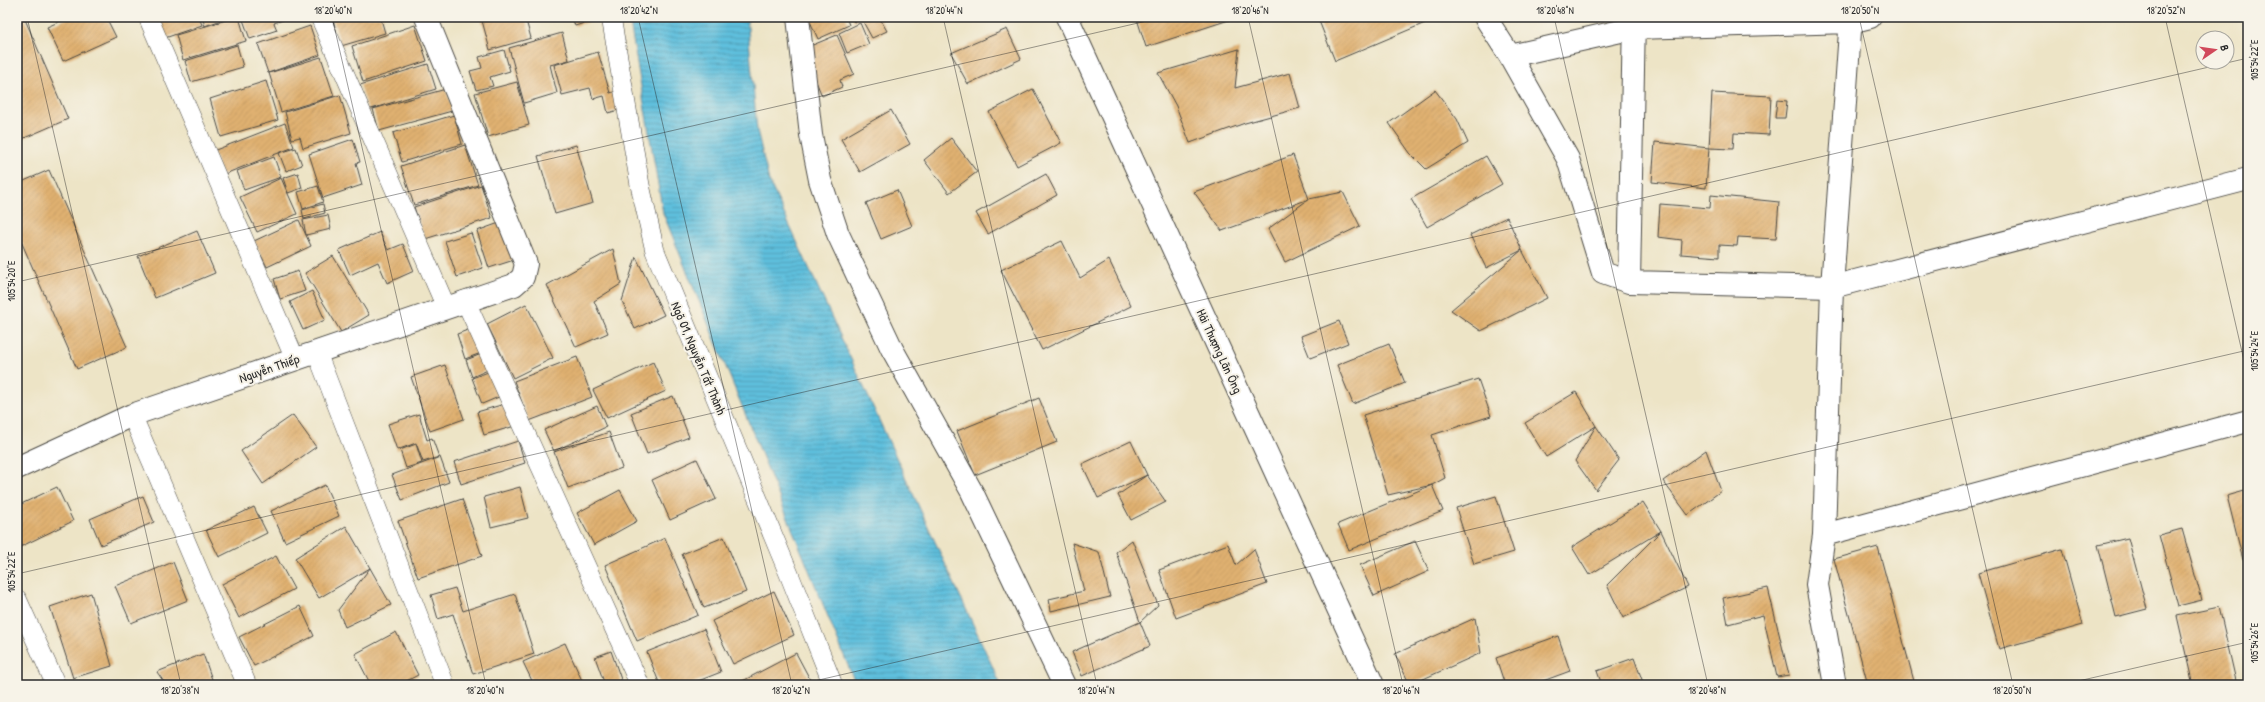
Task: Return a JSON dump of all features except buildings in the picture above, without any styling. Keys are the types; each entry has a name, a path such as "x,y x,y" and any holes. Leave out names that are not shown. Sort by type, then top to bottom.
{"street":[{"name":"Nguyễn Thiếp","path":"17,468 132,415 514,285 523,277 526,264 426,17"},
{"path":"798,17 811,136 820,180 838,234 892,349 972,492 1064,685"},
{"name":"Hải Thượng Lãn Ông","path":"1067,17 1373,685"},
{"path":"1510,56 1634,22 1857,19 1832,287 1824,535 1817,585 1835,685"},
{"path":"1490,20 1568,159 1603,273 1629,282 1832,287 2248,179"},
{"path":"1629,282 1634,22"},
{"path":"1824,535 2248,421"}],"lane":[{"path":"148,17 295,359"},
{"path":"320,17 455,304 640,685"},
{"name":"Ngõ 01, Nguyễn Tất Thành","path":"611,17 640,185 655,251 786,567 833,685"},
{"path":"316,353 445,685"},
{"path":"132,415 247,685"},
{"path":"17,599 56,685"}],"water":[{"path":"629,17 747,17 757,130 769,181 1001,685 856,685 663,213"}]}
